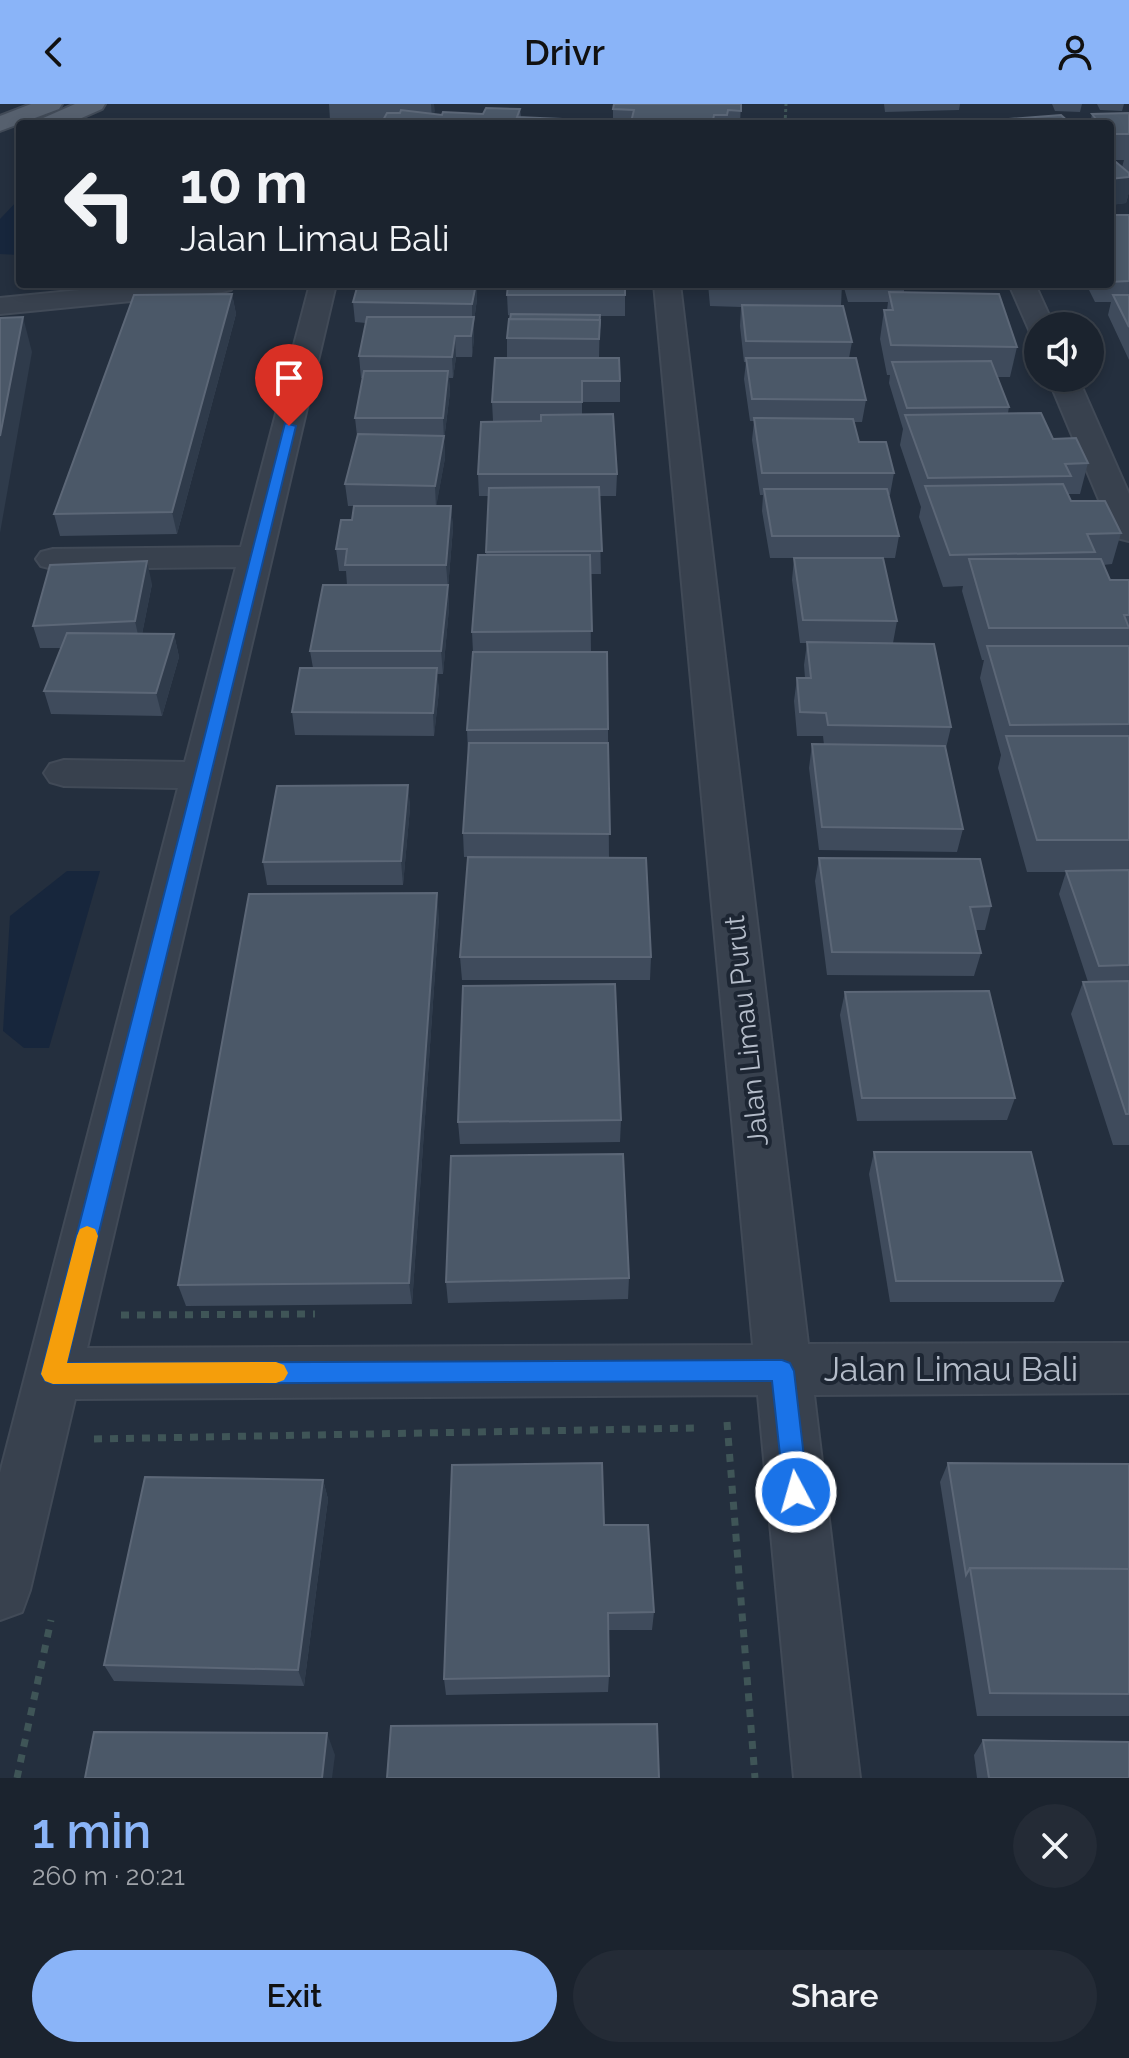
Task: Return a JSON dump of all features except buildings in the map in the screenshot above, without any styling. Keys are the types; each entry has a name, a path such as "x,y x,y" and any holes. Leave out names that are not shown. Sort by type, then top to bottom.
{"main road":[{"path":"0,124 51,104"},
{"path":"58,120 94,104"}],"street":[{"path":"0,307 183,288"},
{"path":"0,1590 322,288"},
{"name":"Jalan Limau Purut","path":"667,288 827,1778"},
{"path":"1024,288 1034,312"},
{"path":"1069,392 1127,520"},
{"path":"53,559 257,557"},
{"path":"64,773 203,775"},
{"name":"Jalan Limau Bali","path":"53,1374 1129,1368"}],"path":[{"path":"36,1441 789,1428"}],"water":[{"path":"16,202 16,255 0,254 0,219"},
{"path":"67,871 100,871 49,1048 24,1048 3,1031 10,916"}],"slow traffic":[{"path":"87,1236 53,1374 276,1373"}],"route":[{"path":"289,426 53,1374 782,1371 796,1492"}]}
